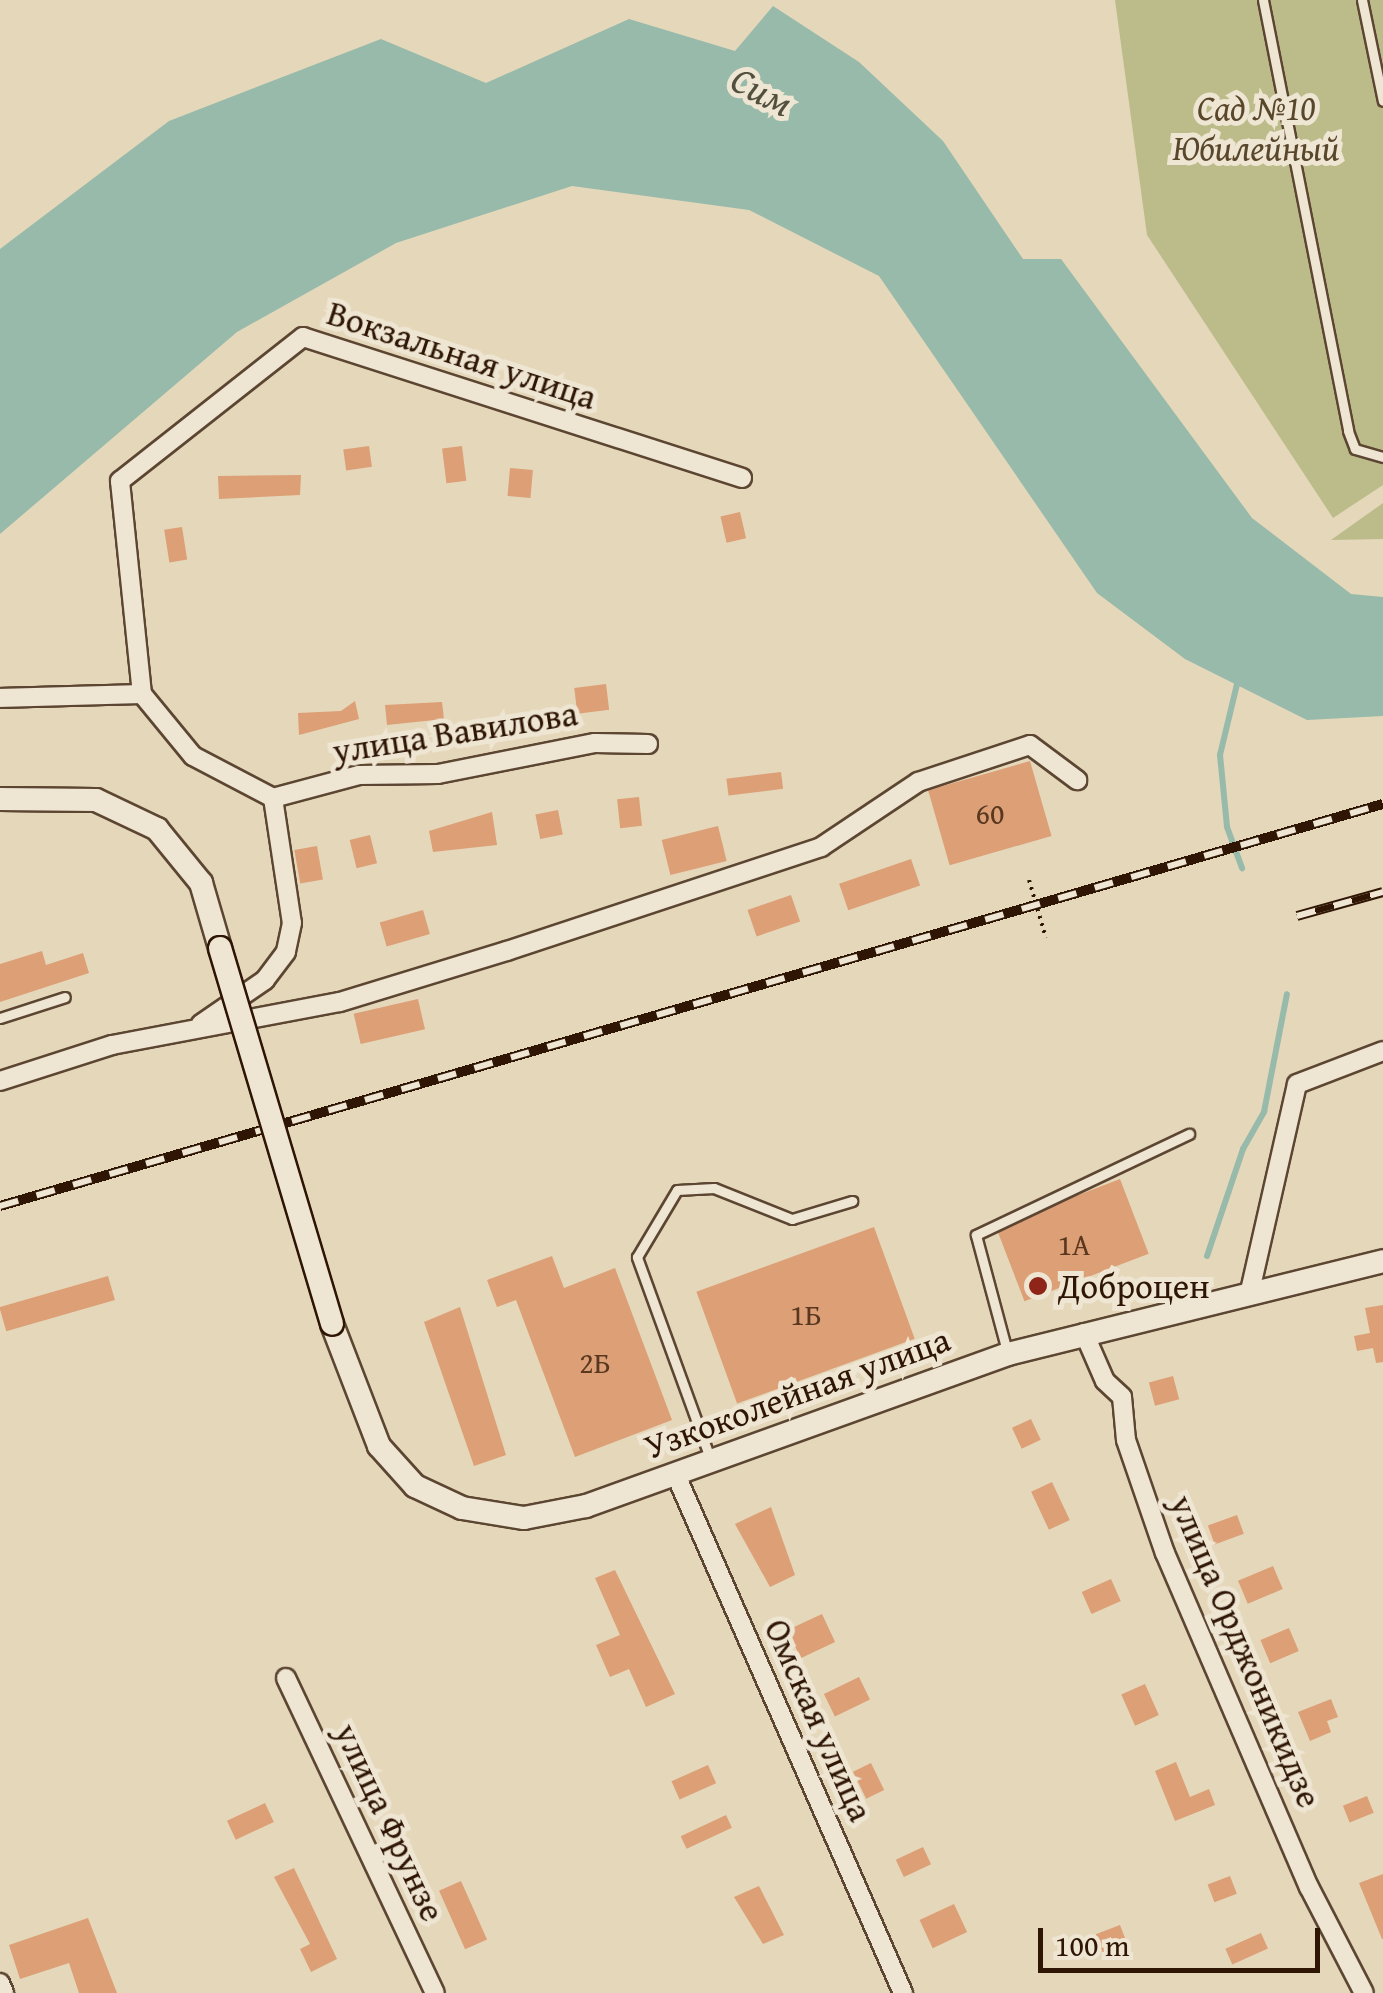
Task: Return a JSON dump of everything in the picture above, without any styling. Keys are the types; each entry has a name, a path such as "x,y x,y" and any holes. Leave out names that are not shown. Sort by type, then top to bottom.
{"street":[{"name":"Вокзальная улица","path":"142,694 120,481 303,337 742,478"},
{"path":"0,698 142,694 193,756 273,798 292,923 286,952 265,980 192,1030"},
{"name":"улица Вавилова","path":"273,798 359,775 438,774 594,743 648,744"},
{"path":"0,1081 112,1045 340,1002 822,847 918,782 1030,745 1077,780"},
{"name":"Узкоколейная улица","path":"0,799 96,800 157,829 202,883 332,1324 379,1446 415,1486 462,1508 524,1518 586,1506 1008,1354 1084,1332 1383,1261"},
{"path":"1250,1291 1297,1084 1383,1051"},
{"name":"улица Орджоникидзе","path":"1084,1332 1105,1382 1122,1397 1126,1440 1165,1553 1309,1887 1364,1993"},
{"name":"Омская улица","path":"675,1473 904,1993"},
{"name":"улица Фрунзе","path":"286,1678 435,1993"},
{"path":"0,1983 4,1993"}],"lane":[{"path":"1263,0 1348,432 1354,449 1383,457"},
{"path":"1362,0 1383,100"},
{"path":"0,1018 65,997"},
{"path":"1008,1354 976,1235 1189,1134"},
{"path":"710,1460 637,1257 676,1190 714,1188 792,1219 852,1201"}],"path":[{"path":"1029,880 1046,938"}],"green space":[{"name":"Сад №10 Юбилейный","path":"1115,0 1383,0 1383,485 1333,518 1147,235"},
{"path":"1383,503 1383,539 1331,540"}],"water":[{"name":"Сим","path":"773,6 859,62 943,141 1023,259 1061,259 1252,518 1351,594 1383,597 1383,716 1307,720 1185,659 1097,593 879,276 749,210 572,186 396,243 237,332 0,534 0,249 169,121 381,39 486,83 629,19 735,51"}],"building":[{"path":"369,446 372,467 346,470 343,450"},
{"path":"462,446 466,481 446,483 442,448"},
{"path":"510,468 533,470 530,498 508,496"},
{"path":"301,475 300,495 219,499 218,476"},
{"path":"740,512 746,538 727,543 721,516"},
{"path":"182,527 187,560 169,562 164,530"},
{"path":"606,684 609,710 577,714 574,688"},
{"path":"355,701 359,719 299,735 298,713 341,711"},
{"path":"442,702 444,719 387,725 385,705"},
{"path":"1030,761 1051,836 950,865 928,790"},
{"path":"781,772 783,789 728,796 726,779"},
{"path":"639,797 642,826 620,828 617,799"},
{"path":"558,810 563,835 540,839 535,814"},
{"path":"492,812 497,845 433,852 429,831"},
{"path":"718,826 727,861 670,875 662,840"},
{"path":"370,835 377,863 357,868 350,840"},
{"path":"317,846 323,879 300,883 294,850"},
{"path":"911,859 920,885 848,910 839,884"},
{"path":"791,895 800,921 757,936 748,910"},
{"path":"423,910 430,934 387,946 380,922"},
{"path":"42,951 46,965 83,953 89,973 0,1002 0,964"},
{"path":"418,999 425,1029 361,1044 354,1014"},
{"path":"1120,1179 1149,1254 1025,1301 996,1227"},
{"path":"874,1227 915,1339 737,1403 696,1292"},
{"path":"552,1256 564,1288 615,1268 672,1420 575,1457 516,1300 497,1307 487,1280"},
{"path":"108,1276 115,1300 6,1331 0,1307"},
{"path":"1383,1305 1383,1362 1376,1363 1373,1348 1357,1351 1354,1336 1370,1333 1365,1308"},
{"path":"460,1307 506,1455 474,1466 424,1322"},
{"path":"1173,1376 1179,1399 1155,1406 1149,1382"},
{"path":"1031,1419 1041,1440 1022,1449 1012,1428"},
{"path":"1052,1482 1070,1520 1049,1530 1031,1492"},
{"path":"771,1507 795,1575 770,1587 735,1524"},
{"path":"1237,1515 1244,1534 1215,1544 1208,1526"},
{"path":"1273,1566 1283,1589 1248,1604 1238,1581"},
{"path":"615,1570 675,1694 646,1707 629,1669 610,1677 596,1645 620,1635 595,1578"},
{"path":"1111,1579 1121,1601 1092,1614 1082,1592"},
{"path":"822,1614 835,1642 801,1658 788,1630"},
{"path":"1289,1628 1299,1651 1270,1663 1260,1640"},
{"path":"859,1677 870,1699 835,1717 824,1694"},
{"path":"1145,1684 1159,1715 1135,1726 1121,1695"},
{"path":"1331,1699 1338,1717 1327,1721 1331,1732 1310,1741 1298,1712"},
{"path":"1176,1762 1190,1797 1209,1789 1215,1805 1175,1821 1155,1771"},
{"path":"871,1763 884,1790 866,1799 853,1772"},
{"path":"708,1765 716,1783 680,1800 671,1781"},
{"path":"1367,1796 1374,1813 1350,1822 1343,1806"},
{"path":"265,1803 274,1822 236,1840 227,1821"},
{"path":"726,1815 732,1828 687,1849 681,1836"},
{"path":"923,1847 931,1864 904,1877 896,1860"},
{"path":"294,1868 337,1959 311,1972 300,1949 310,1944 274,1877"},
{"path":"1383,1874 1383,1939 1382,1939 1359,1883"},
{"path":"1230,1876 1237,1894 1214,1902 1208,1885"},
{"path":"461,1881 487,1939 465,1949 439,1891"},
{"path":"759,1886 784,1935 763,1944 734,1897"},
{"path":"954,1904 967,1932 933,1948 920,1920"},
{"path":"88,1918 117,1993 79,1993 69,1963 20,1979 9,1945"},
{"path":"1120,1925 1129,1949 1105,1959 1096,1934"},
{"path":"1261,1933 1268,1949 1232,1964 1225,1949"}],"waterway":[{"path":"1238,680 1220,755 1227,827 1242,868"},
{"path":"1207,1256 1243,1149 1264,1112 1287,994"}],"railway":[{"path":"0,1206 1383,804"},
{"path":"1297,916 1383,892"}],"place":[{"name":"Доброцен","path":"1038,1286"}]}
